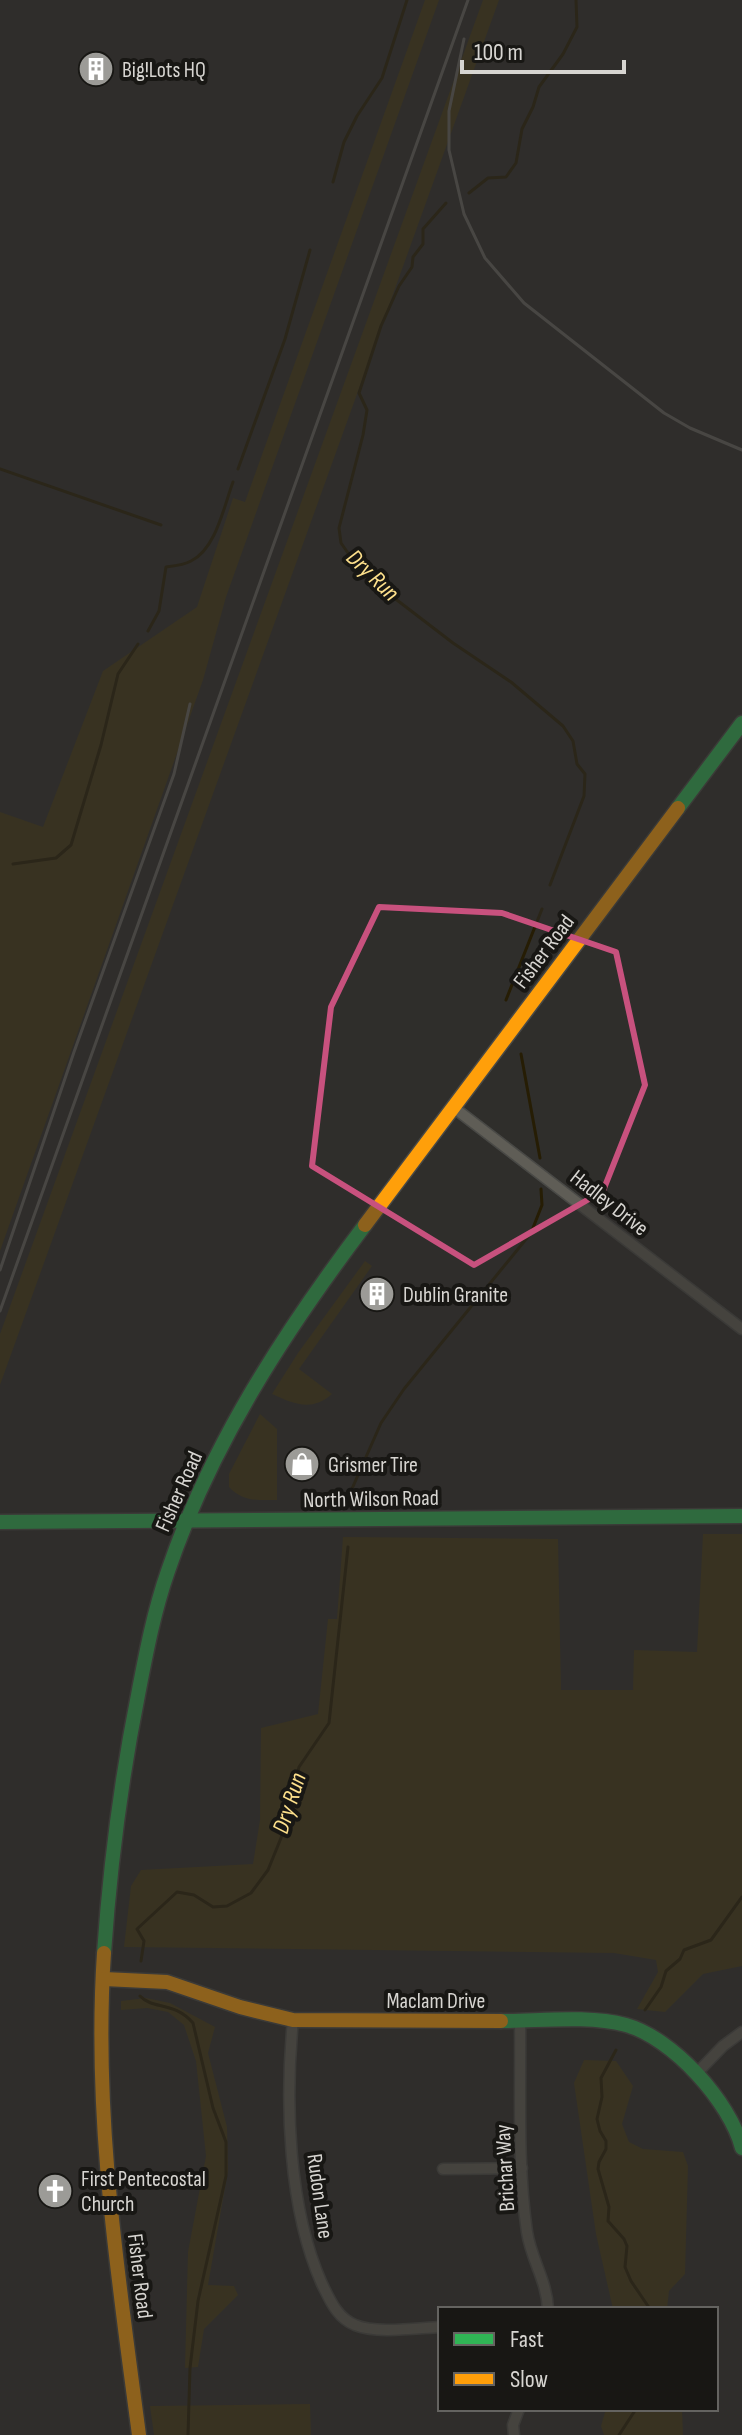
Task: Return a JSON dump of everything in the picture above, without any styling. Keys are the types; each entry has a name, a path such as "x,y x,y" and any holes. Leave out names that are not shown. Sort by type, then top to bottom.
{"main road":[{"name":"Fisher Road","path":"139,2435 110,2211 103,2127 104,1979 110,1882 129,1735 160,1596 204,1482 282,1340 319,1286 742,723"},
{"name":"North Wilson Road","path":"0,1522 742,1516"},
{"name":"Maclam Drive","path":"104,1979 167,1982 240,2007 293,2020 390,2023 599,2021 633,2027 662,2043 696,2074 732,2120 742,2148"}],"street":[{"name":"Hadley Drive","path":"453,1107 742,1329"},
{"name":"Rudon Lane","path":"293,2020 288,2083 297,2198 310,2255 331,2304 342,2318 357,2326 438,2327"},
{"name":"Brichar Way","path":"520,2022 522,2168 527,2234 543,2279 548,2307"},
{"path":"696,2074 723,2046 742,2032"},
{"path":"443,2169 522,2168"},
{"path":"514,2435 513,2425 518,2411"}],"highlighted area":[{"path":"379,907 502,913 616,952 645,1085 603,1191 474,1265 312,1166 331,1007"}],"shaded area":[{"path":"425,0 439,0 226,597 203,680 0,1251 0,812 43,827 103,671 197,607 233,498 245,502"},
{"path":"483,0 499,0 0,1385 0,1334"},
{"path":"365,1261 372,1266 299,1369 332,1394 310,1405 272,1394 298,1353"},
{"path":"260,1414 277,1429 277,1500 245,1498 229,1487 229,1474"},
{"path":"703,1534 742,1534 742,1966 703,1974 665,2012 637,2009 658,1972 656,1960 614,1953 124,1947 131,1886 141,1870 253,1864 260,1820 261,1728 318,1714 328,1619 337,1619 343,1537 558,1539 561,1690 633,1690 634,1650 697,1652"},
{"path":"146,1998 170,2003 215,2027 208,2053 227,2127 228,2170 208,2285 234,2286 238,2295 204,2329 198,2367 185,2368 188,2252 206,2156 196,2061 184,2025 168,2012 147,2008 121,2010 121,2001"},
{"path":"584,2060 616,2061 633,2086 622,2124 629,2142 643,2149 683,2152 688,2166 685,2274 669,2291 667,2307 613,2307 596,2234 574,2083"},
{"path":"310,2404 311,2435 154,2435 150,2406"},
{"path":"605,2411 682,2411 683,2435 604,2435 601,2426"}],"waterway":[{"path":"333,182 344,142 382,78 407,0"},
{"name":"Dry Run","path":"469,193 488,178 506,177 516,163 522,129 539,87 563,54 577,27 576,0"},
{"name":"Dry Run","path":"446,203 423,229 423,244 413,257 412,267 399,286 381,326 359,393 367,410 339,528 341,543 376,584 453,643 511,682 563,726 573,741 577,764 585,774 584,796 550,885"},
{"path":"238,469 285,339 310,250"},
{"path":"0,469 161,525"},
{"path":"148,631 159,611 166,567 188,562 207,547 218,526 233,482"},
{"path":"13,864 56,858 71,845 101,745 118,674 138,644"},
{"name":"Dry Run","path":"506,1000 542,909"},
{"name":"Dry Run","path":"521,1054 540,1158"},
{"name":"Dry Run","path":"351,1491 381,1423 404,1389 531,1233 542,1205 541,1189"},
{"name":"Dry Run","path":"141,1961 144,1941 137,1929 177,1892 194,1895 213,1907 227,1906 251,1893 268,1870 281,1838 299,1767 329,1723 348,1547"},
{"path":"645,2010 661,1987 666,1971 680,1959 684,1950 711,1940 742,1897"},
{"name":"Dry Run","path":"140,1996 151,2003 179,2011 193,2023 213,2108 226,2142 226,2176 198,2301 190,2368 188,2435"},
{"path":"616,2050 601,2078 602,2097 597,2119 606,2149 598,2169 609,2207 608,2221 624,2239 627,2246 625,2267 649,2307"},
{"path":"619,2435 635,2411"}],"railway":[{"path":"0,1311 468,0"},
{"path":"464,39 449,111 449,150 464,214 485,258 524,303 664,413 690,428 742,450"},
{"path":"0,1270 174,774 190,704"}],"traffic: fast":[{"path":"678,808 742,723"},
{"path":"104,1953 126,1759 151,1632 168,1571 206,1478 253,1390 307,1306 365,1225"},
{"path":"0,1522 742,1516"},
{"path":"501,2021 596,2020 626,2025 644,2032 662,2043 697,2074 725,2111 742,2148"}],"traffic: slow":[{"path":"365,1225 678,808"},
{"path":"104,1953 101,2014 105,2135 116,2255 139,2435"},
{"path":"104,1979 167,1982 240,2007 293,2020 501,2021"}],"place":[{"name":"Big!Lots HQ","path":"96,69"},
{"name":"Dublin Granite","path":"377,1294"},
{"name":"Grismer Tire","path":"302,1464"},
{"name":"First Pentecostal Church","path":"55,2191"}]}
